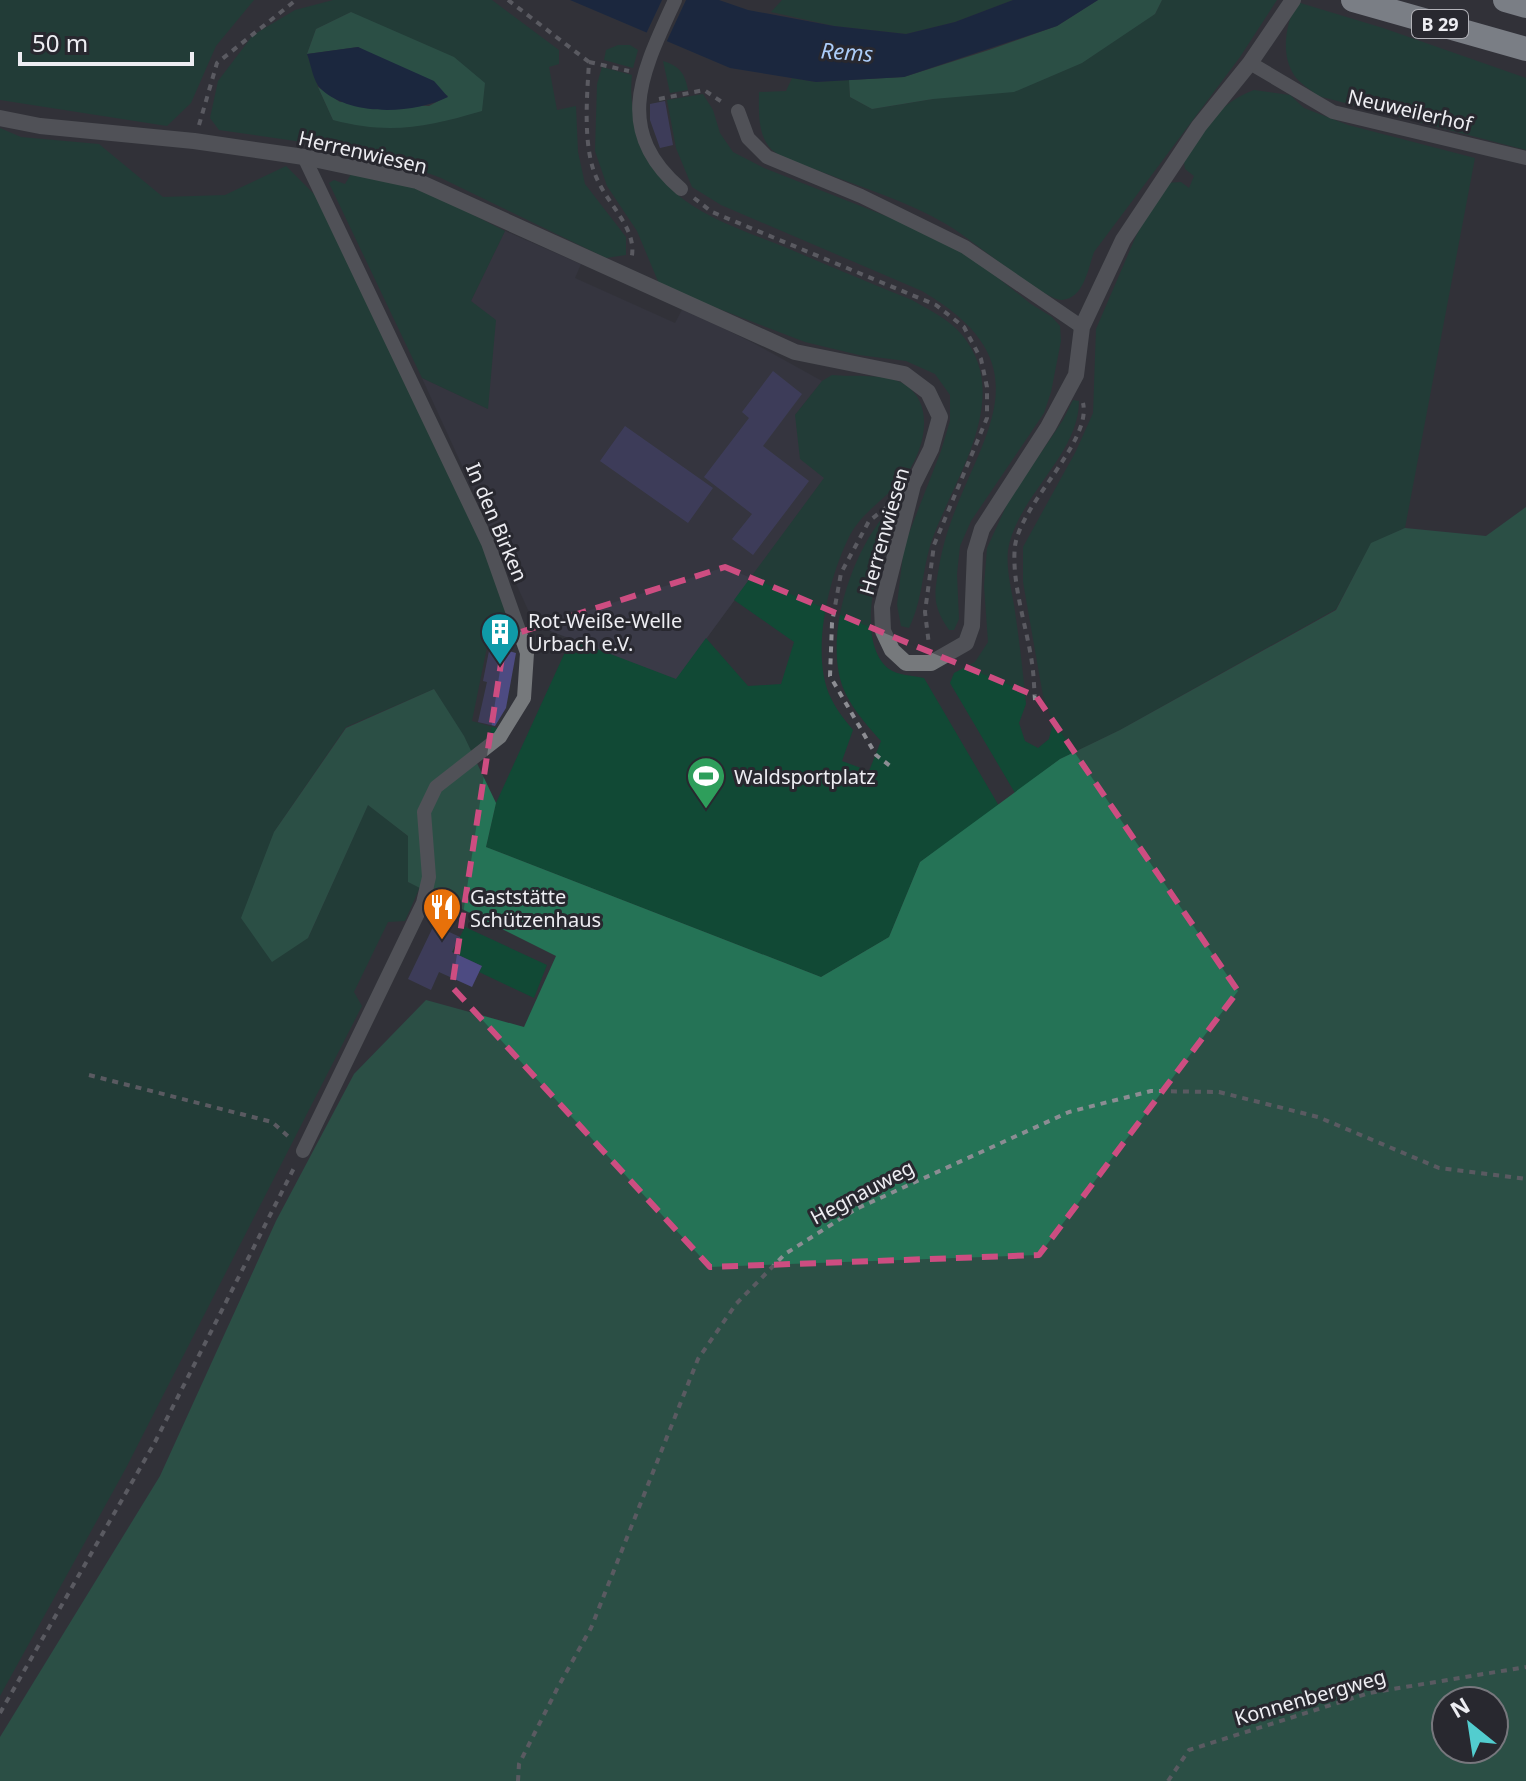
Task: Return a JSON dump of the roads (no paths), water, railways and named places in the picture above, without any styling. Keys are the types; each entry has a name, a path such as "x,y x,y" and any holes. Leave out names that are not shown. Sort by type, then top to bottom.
{"highway":[{"name":"B 29","path":"1353,0 1526,49"},
{"path":"1505,0 1526,6"}],"street":[{"name":"Herrenwiesen","path":"0,118 40,126 194,141 304,157 417,181 795,352 904,374 928,392 940,417 931,449 913,485 882,607 883,631 892,650 906,663 931,663 966,643 972,626 975,552 982,529 1048,427 1076,375 1082,327 1123,240 1199,126 1250,63 1293,0"}],"lane":[{"path":"675,0 651,52 638,103 644,143 660,171 681,189"},
{"name":"Neuweilerhof","path":"1250,63 1333,112 1526,158"},
{"path":"738,111 748,138 767,157 861,196 965,247 1082,327"},
{"name":"In den Birken","path":"303,1151 423,903 429,877 424,812 436,787 500,737 524,698 527,653 488,543 304,157"}],"water":[{"name":"Rems","path":"570,0 719,0 748,10 834,26 906,34 955,22 1013,0 1098,0 1057,26 904,77 816,82 730,68"},
{"path":"358,47 434,81 448,97 418,107 383,110 334,98 318,86 307,54"}],"place":[{"name":"Rot-Weiße-Welle Urbach e.V.","path":"500,666"},
{"name":"Waldsportplatz","path":"706,810"},
{"name":"Gaststätte Schützenhaus","path":"442,941"}]}
